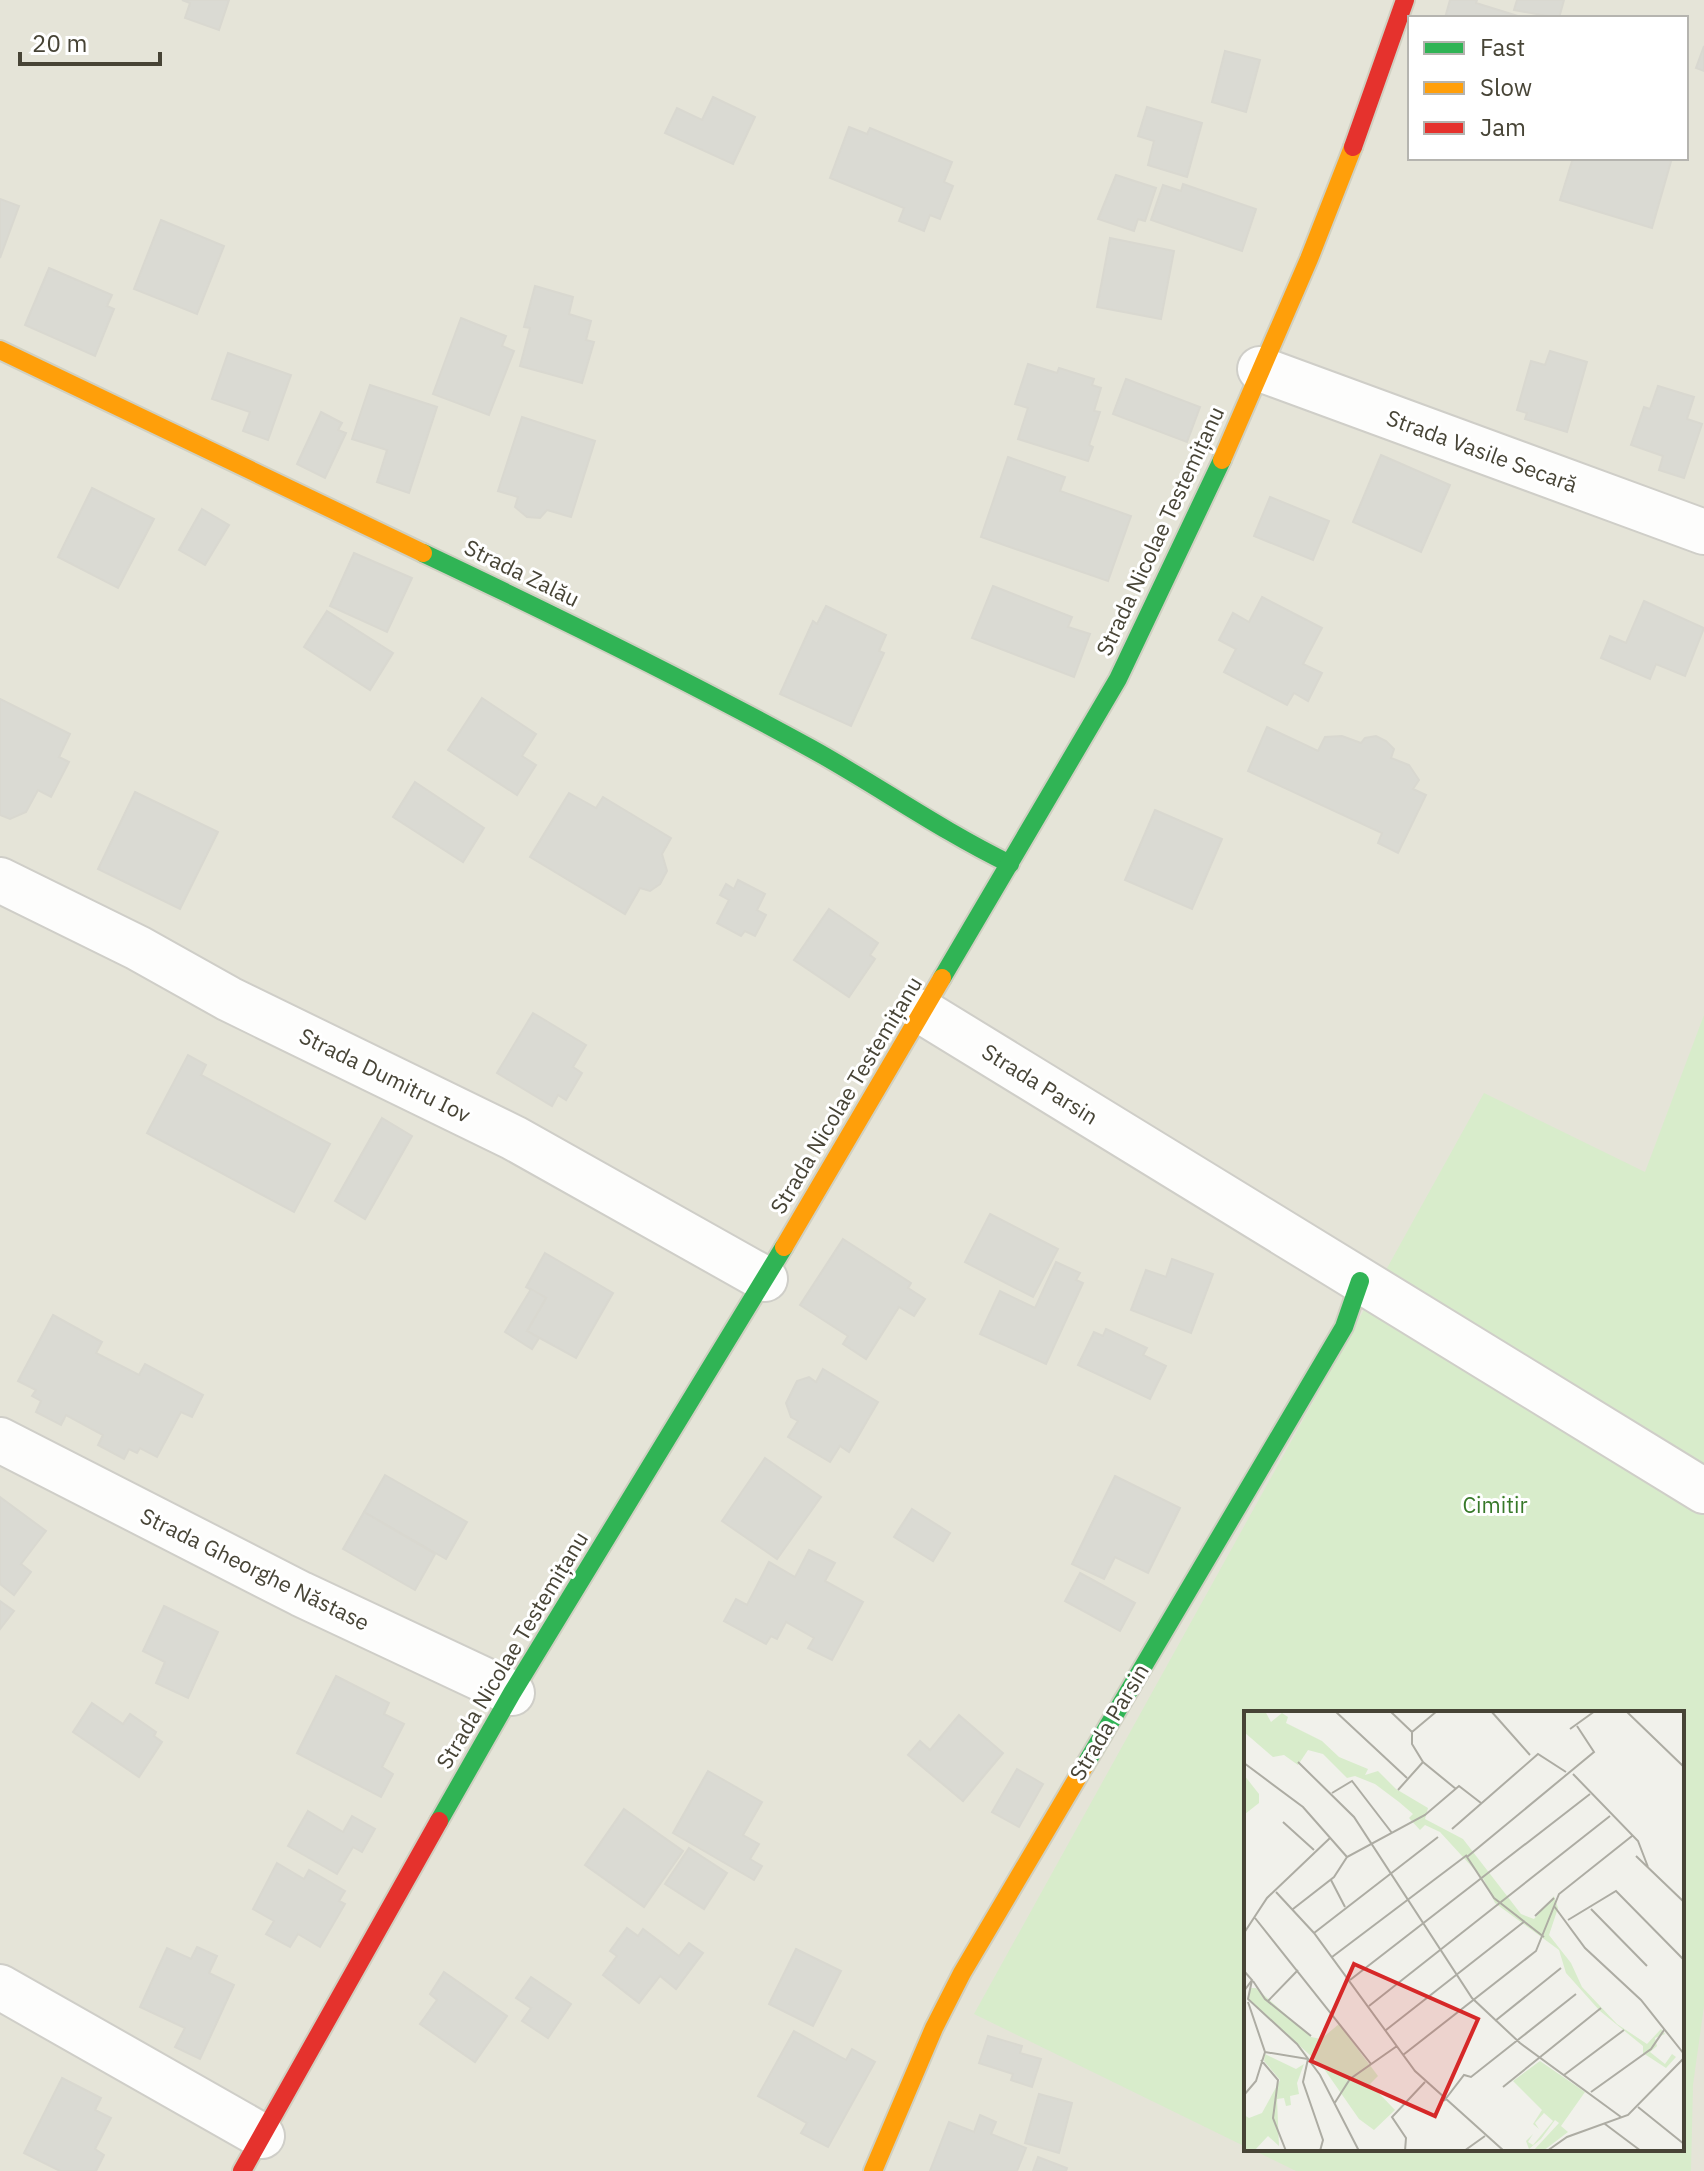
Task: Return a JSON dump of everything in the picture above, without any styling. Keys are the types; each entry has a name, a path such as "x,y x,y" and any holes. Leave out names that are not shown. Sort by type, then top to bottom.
{"street":[{"name":"Strada Nicolae Testemițanu","path":"252,2154 512,1693 765,1279 1118,679 1165,585 1260,369 1321,223 1405,0"},
{"name":"Strada Zalău","path":"0,350 616,645 812,749 967,843 1010,864"},
{"name":"Strada Vasile Secară","path":"1260,369 1704,532"},
{"name":"Strada Dumitru Iov","path":"0,880 138,948 229,999 514,1138 765,1279"},
{"name":"Strada Parsin","path":"923,1012 1704,1491"},
{"name":"Strada Parsin","path":"873,2171 934,2028 962,1973 1344,1327 1360,1281"},
{"name":"Strada Gheorghe Năstase","path":"0,1440 301,1594 512,1693"},
{"path":"0,1987 252,2154"}],"shaded area":[{"path":"0,0 1704,0 1704,2171 0,2171"}],"green space":[{"name":"Cimitir","path":"1704,1015 1704,2006 1693,2085 1691,2171 1296,2171 1255,2151 1684,2151 1684,1711 1244,1711 1244,2146 974,2014 1484,1093 1645,1172"}],"building":[{"path":"182,0 229,0 219,30 185,18 190,3"},
{"path":"1450,0 1477,0 1476,3 1518,16 1446,16"},
{"path":"1517,0 1564,0 1560,16 1514,10"},
{"path":"1704,46 1704,71 1696,68"},
{"path":"1225,51 1260,60 1246,112 1212,102"},
{"path":"713,97 755,117 733,164 665,133 677,108 702,120"},
{"path":"1147,107 1202,123 1187,177 1148,165 1154,141 1138,136"},
{"path":"849,127 867,134 870,128 952,162 944,182 953,186 940,219 930,215 924,231 899,221 904,208 830,178"},
{"path":"1572,160 1671,160 1652,228 1560,200"},
{"path":"1116,175 1156,188 1145,221 1138,219 1134,231 1098,219"},
{"path":"1183,184 1256,209 1242,251 1151,220 1163,185 1181,191"},
{"path":"0,199 19,206 0,258"},
{"path":"161,220 224,246 197,314 134,289"},
{"path":"1110,238 1174,251 1161,319 1097,307"},
{"path":"49,268 112,295 107,306 114,309 95,356 25,325"},
{"path":"535,286 573,297 569,314 591,321 586,340 594,342 582,383 520,366 530,328 524,327"},
{"path":"461,318 506,336 502,346 514,351 489,415 433,394"},
{"path":"1550,351 1587,362 1567,432 1525,419 1527,413 1517,410 1531,361 1545,365"},
{"path":"228,353 291,375 268,440 243,431 250,412 212,399"},
{"path":"1028,364 1057,373 1059,368 1094,379 1092,385 1101,388 1094,411 1100,412 1089,445 1093,447 1088,461 1018,439 1028,408 1015,404"},
{"path":"1126,379 1200,407 1187,442 1113,414"},
{"path":"370,385 437,407 409,493 377,482 387,450 352,439"},
{"path":"1658,386 1694,397 1687,419 1702,424 1684,478 1659,470 1663,456 1631,445 1644,407 1650,409"},
{"path":"321,412 342,423 338,430 346,433 325,478 297,464"},
{"path":"522,417 595,441 571,517 547,510 540,518 527,517 515,507 518,497 498,491"},
{"path":"1381,455 1450,485 1421,552 1353,522"},
{"path":"1008,457 1065,477 1060,491 1131,516 1108,581 981,537"},
{"path":"92,488 154,519 118,588 58,557"},
{"path":"1270,497 1329,521 1313,560 1254,536"},
{"path":"202,509 229,525 205,565 179,550"},
{"path":"354,553 412,578 387,632 330,606"},
{"path":"993,586 1072,617 1068,627 1090,634 1074,677 972,638"},
{"path":"1262,597 1322,628 1303,664 1322,673 1308,701 1294,693 1287,705 1224,672 1236,649 1219,640 1233,613 1249,622"},
{"path":"1644,601 1704,628 1685,676 1656,664 1650,679 1601,658 1610,636 1626,643"},
{"path":"826,606 886,635 879,651 884,653 851,726 780,694 813,621 817,624"},
{"path":"327,611 393,653 370,690 304,647"},
{"path":"482,698 536,734 522,756 536,765 517,795 448,750"},
{"path":"0,699 70,734 59,757 69,762 51,797 38,790 26,812 10,819 0,815"},
{"path":"1267,727 1318,751 1325,737 1342,736 1361,743 1365,738 1376,736 1386,741 1394,749 1391,758 1409,765 1419,780 1413,789 1426,795 1398,853 1378,843 1382,833 1248,771"},
{"path":"415,782 484,828 463,862 393,817"},
{"path":"135,792 218,832 180,909 98,869"},
{"path":"569,793 596,808 603,797 671,838 662,854 667,871 660,884 650,891 640,888 625,914 530,857"},
{"path":"1155,810 1222,839 1192,909 1125,880"},
{"path":"738,880 765,894 757,910 766,915 755,936 745,931 741,936 717,923 729,900 720,895 726,884 734,889"},
{"path":"829,909 878,943 870,955 875,959 849,997 794,960"},
{"path":"533,1013 586,1045 573,1067 582,1073 566,1100 558,1095 552,1106 497,1073"},
{"path":"188,1055 206,1065 201,1075 330,1144 294,1212 147,1133"},
{"path":"382,1118 412,1136 365,1219 335,1201"},
{"path":"990,1214 1058,1249 1033,1297 965,1262"},
{"path":"843,1239 911,1283 908,1288 925,1299 914,1316 899,1307 866,1359 843,1344 848,1336 800,1305"},
{"path":"545,1253 613,1293 576,1358 527,1331 546,1298 526,1287"},
{"path":"1172,1259 1213,1274 1191,1333 1131,1310 1146,1270 1166,1277"},
{"path":"1056,1262 1080,1273 1076,1280 1083,1283 1046,1364 980,1334 1000,1291 1035,1308"},
{"path":"531,1289 546,1298 527,1331 539,1338 532,1349 505,1332"},
{"path":"53,1315 102,1342 96,1353 139,1375 145,1364 203,1395 192,1417 181,1412 157,1457 140,1448 137,1453 129,1449 124,1459 98,1445 103,1435 66,1415 61,1425 36,1412 41,1401 32,1396 36,1390 18,1381"},
{"path":"1106,1329 1147,1348 1143,1355 1166,1366 1150,1399 1078,1365 1094,1332 1103,1336"},
{"path":"823,1369 878,1402 849,1452 840,1446 830,1462 788,1437 798,1421 791,1417 786,1403 797,1381 809,1377 816,1382"},
{"path":"765,1458 821,1497 777,1559 722,1521"},
{"path":"385,1475 467,1522 446,1559 364,1512"},
{"path":"1115,1476 1180,1508 1148,1573 1115,1557 1104,1579 1072,1564"},
{"path":"0,1497 46,1531 21,1564 31,1572 14,1595 0,1584"},
{"path":"912,1509 950,1533 933,1561 894,1537"},
{"path":"364,1512 435,1554 415,1590 343,1549"},
{"path":"809,1550 835,1563 825,1581 863,1602 832,1660 808,1648 814,1638 786,1622 777,1639 771,1636 766,1644 724,1621 736,1599 747,1605 769,1562 795,1577"},
{"path":"1080,1573 1135,1603 1120,1631 1065,1601"},
{"path":"0,1601 14,1611 0,1629"},
{"path":"164,1606 218,1632 188,1698 156,1683 165,1662 143,1651"},
{"path":"336,1676 389,1703 384,1714 404,1724 382,1767 393,1774 381,1797 297,1753"},
{"path":"92,1703 123,1724 130,1714 156,1732 154,1736 162,1742 139,1777 73,1732"},
{"path":"959,1715 1003,1753 963,1801 908,1755 920,1741 930,1750"},
{"path":"1017,1769 1043,1784 1019,1827 992,1812"},
{"path":"708,1771 762,1802 743,1835 759,1844 750,1859 762,1866 754,1880 673,1833"},
{"path":"624,1809 683,1851 644,1907 585,1865"},
{"path":"308,1811 343,1832 352,1816 375,1829 362,1852 353,1847 337,1874 288,1846"},
{"path":"689,1848 727,1873 704,1909 665,1884"},
{"path":"277,1863 304,1879 309,1870 345,1891 339,1901 345,1904 320,1947 298,1934 290,1947 266,1934 274,1921 253,1909"},
{"path":"627,1928 638,1936 643,1929 679,1956 689,1943 703,1953 676,1989 660,1976 639,2003 603,1975 617,1956 610,1951"},
{"path":"197,1947 217,1956 209,1973 234,1985 200,2059 175,2047 185,2028 140,2007 167,1948 191,1959"},
{"path":"796,1949 841,1971 813,2026 769,2004"},
{"path":"444,1972 507,2016 475,2062 420,2024 437,2000 430,1994"},
{"path":"531,1977 571,2004 548,2038 522,2021 531,2008 516,1998"},
{"path":"794,2031 846,2060 852,2049 875,2062 828,2147 801,2133 807,2123 758,2096"},
{"path":"988,2036 1022,2046 1020,2053 1041,2059 1032,2087 1011,2080 1013,2074 979,2063"},
{"path":"62,2078 101,2098 95,2110 111,2118 95,2149 104,2155 96,2171 60,2171 24,2153"},
{"path":"1039,2094 1072,2103 1059,2153 1025,2143"},
{"path":"980,2115 996,2122 991,2134 1026,2148 1017,2171 930,2171 949,2122 974,2132"},
{"path":"1038,2157 1067,2168 1066,2171 1033,2171"}],"traffic: fast":[{"path":"942,978 1118,679 1222,460"},
{"path":"423,553 762,722 1010,864"},
{"path":"439,1821 512,1693 784,1247"},
{"path":"1085,1765 1344,1327 1360,1281"}],"traffic: slow":[{"path":"1222,460 1309,259 1353,147"},
{"path":"0,350 423,553"},
{"path":"784,1247 942,978"},
{"path":"873,2171 934,2028 962,1973 1085,1765"}],"traffic: jam":[{"path":"1353,147 1405,0"},
{"path":"242,2171 439,1821"}]}
